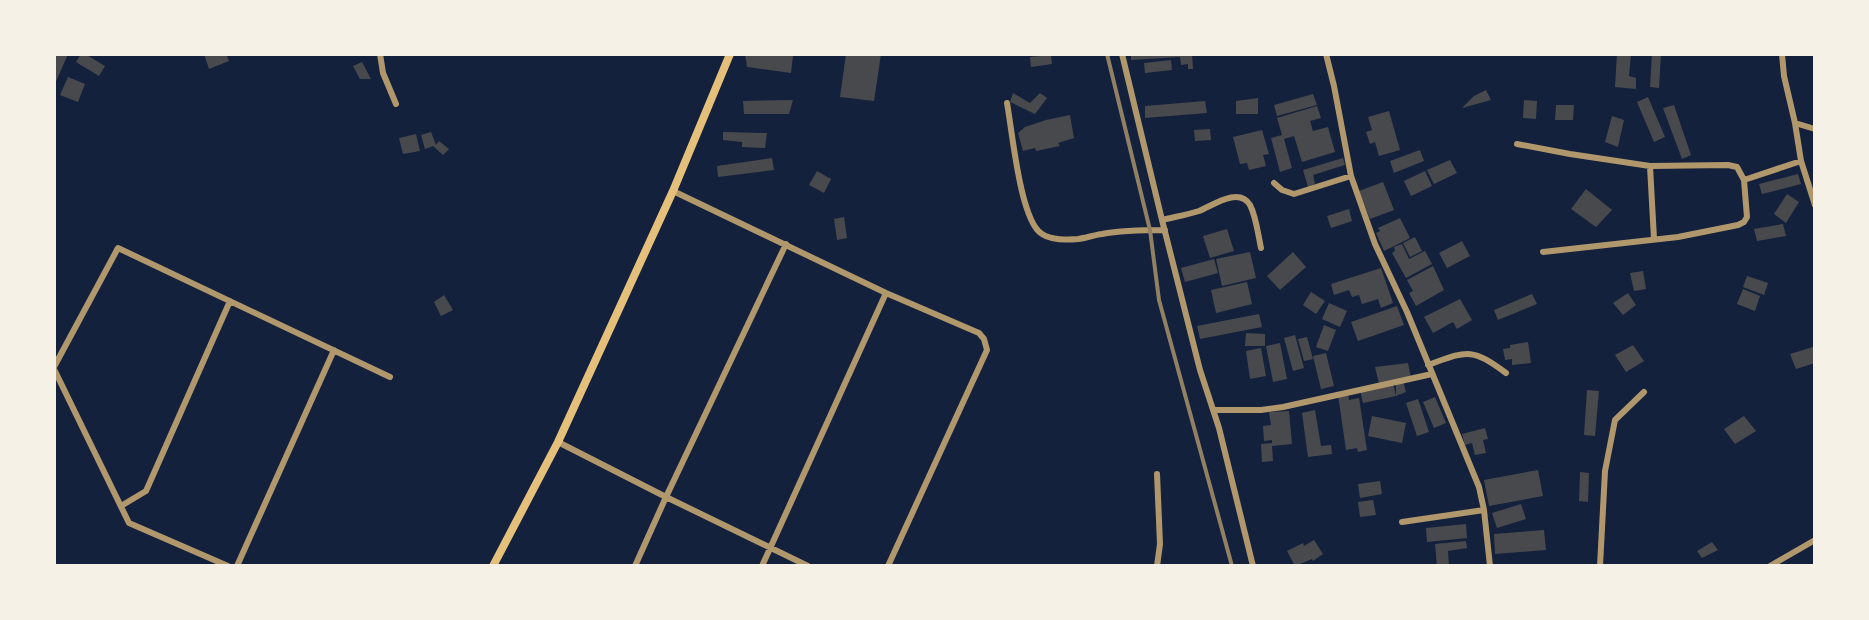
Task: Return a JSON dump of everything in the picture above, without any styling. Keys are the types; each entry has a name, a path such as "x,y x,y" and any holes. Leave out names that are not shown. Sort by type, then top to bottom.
{"main road":[{"path":"493,566 558,442 673,191 730,54"}],"street":[{"path":"380,54 383,73 396,104"},
{"path":"1122,54 1200,370 1253,566"},
{"path":"1326,54 1351,176 1375,244 1402,300 1479,487 1490,566"},
{"path":"1782,54 1801,161 1815,205"},
{"path":"1007,103 1025,201 1031,220 1041,234 1077,239 1112,233 1165,230"},
{"path":"1795,123 1815,129"},
{"path":"1517,144 1650,166 1728,165 1737,167 1744,180 1747,217 1744,222 1701,233 1543,252"},
{"path":"1744,180 1801,161"},
{"path":"1650,166 1654,239"},
{"path":"1274,183 1294,194 1351,176"},
{"path":"673,191 886,293 979,333 984,339 987,350 888,566"},
{"path":"1162,220 1199,211 1233,197 1242,198 1249,202 1261,248"},
{"path":"635,566 786,244"},
{"path":"228,566 129,523 54,368 118,248 390,377"},
{"path":"762,566 886,293"},
{"path":"121,506 146,491 230,301"},
{"path":"237,566 334,350"},
{"path":"1428,365 1456,355 1475,353 1506,373"},
{"path":"1213,410 1283,407 1432,374"},
{"path":"1600,566 1605,471 1615,420 1644,392"},
{"path":"558,442 808,566"},
{"path":"1157,474 1160,544 1157,566"},
{"path":"1402,522 1484,510"},
{"path":"1770,566 1815,540"}],"building":[{"path":"68,54 54,86 54,55"},
{"path":"81,54 105,66 99,76 76,62"},
{"path":"204,54 226,54 229,61 209,69"},
{"path":"745,54 793,56 791,73 747,67"},
{"path":"846,54 881,54 874,101 840,97"},
{"path":"1131,54 1192,54 1193,69 1188,69 1188,64 1181,65 1180,57 1131,60"},
{"path":"1617,54 1631,54 1629,76 1636,78 1636,89 1615,87"},
{"path":"1652,54 1661,54 1659,88 1650,87"},
{"path":"1051,55 1052,64 1031,67 1030,57"},
{"path":"1171,60 1172,70 1145,73 1144,63"},
{"path":"362,62 371,79 360,79 353,66"},
{"path":"68,77 85,84 78,102 60,95"},
{"path":"1486,90 1491,100 1462,108 1474,96"},
{"path":"1013,93 1030,103 1040,93 1047,98 1035,114 1010,102"},
{"path":"1313,94 1317,105 1277,116 1274,105"},
{"path":"1648,97 1665,137 1654,142 1637,102"},
{"path":"1258,98 1258,114 1236,114 1236,101"},
{"path":"793,100 789,114 744,114 743,101"},
{"path":"1524,100 1537,101 1536,119 1523,118"},
{"path":"1205,101 1207,113 1145,118 1145,106"},
{"path":"1556,105 1574,105 1573,120 1555,120"},
{"path":"1674,105 1691,155 1682,159 1663,108"},
{"path":"1317,106 1321,118 1310,121 1313,131 1328,127 1335,152 1302,162 1294,136 1284,139 1292,168 1280,172 1271,138 1282,135 1277,118"},
{"path":"1389,111 1400,150 1379,156 1375,142 1370,144 1366,132 1372,130 1368,117"},
{"path":"1070,115 1074,138 1058,143 1060,146 1023,151 1018,133 1025,127"},
{"path":"1612,116 1624,120 1618,147 1605,142"},
{"path":"1210,129 1211,140 1195,141 1194,130"},
{"path":"1262,130 1269,154 1263,155 1266,166 1249,170 1247,163 1240,164 1233,137"},
{"path":"431,132 436,145 439,141 449,149 443,155 433,146 425,149 421,135"},
{"path":"723,132 767,133 765,148 742,147 742,142 723,140"},
{"path":"416,134 420,151 403,154 399,138"},
{"path":"1420,150 1424,161 1394,173 1390,161"},
{"path":"772,158 774,170 718,177 717,166"},
{"path":"1343,158 1345,165 1313,175 1315,184 1308,187 1303,170"},
{"path":"1450,160 1457,173 1434,184 1427,170"},
{"path":"817,171 831,179 824,193 809,185"},
{"path":"1425,171 1432,186 1411,196 1404,181"},
{"path":"1798,174 1801,184 1762,194 1759,184"},
{"path":"1383,182 1394,210 1370,219 1359,191"},
{"path":"1586,189 1612,210 1596,227 1571,209"},
{"path":"1787,194 1799,202 1786,223 1774,214"},
{"path":"1349,209 1352,221 1331,228 1327,216"},
{"path":"844,217 847,238 837,240 834,219"},
{"path":"1400,218 1410,238 1384,251 1376,233 1380,231 1378,228"},
{"path":"1783,224 1786,236 1757,241 1754,229"},
{"path":"1227,229 1234,251 1210,258 1203,236"},
{"path":"1415,237 1422,251 1410,257 1403,243"},
{"path":"1462,241 1470,256 1447,268 1439,253"},
{"path":"1402,244 1409,259 1425,251 1432,264 1406,278 1392,253 1394,247"},
{"path":"1250,252 1256,278 1222,286 1216,259"},
{"path":"1293,252 1306,267 1280,290 1267,276"},
{"path":"1214,259 1218,273 1185,282 1181,268"},
{"path":"1433,266 1444,290 1416,306 1407,280"},
{"path":"1381,268 1393,303 1381,308 1378,299 1362,304 1359,295 1352,297 1349,290 1334,295 1331,284"},
{"path":"1643,271 1646,289 1634,291 1630,273"},
{"path":"1747,276 1768,283 1764,295 1743,287"},
{"path":"1247,282 1252,304 1216,313 1211,290"},
{"path":"1743,289 1760,296 1755,311 1737,304"},
{"path":"1311,292 1325,301 1316,314 1303,305"},
{"path":"1628,293 1636,305 1623,315 1613,303"},
{"path":"1532,294 1537,304 1498,320 1494,310"},
{"path":"444,295 453,310 441,316 434,302"},
{"path":"1460,299 1472,320 1457,329 1453,322 1433,333 1424,317"},
{"path":"1329,303 1347,311 1340,327 1322,319"},
{"path":"1397,306 1404,325 1358,341 1351,322"},
{"path":"1259,314 1262,327 1200,339 1197,326"},
{"path":"1324,325 1336,330 1328,351 1316,347"},
{"path":"1246,333 1265,334 1265,346 1245,346"},
{"path":"1295,335 1304,368 1293,371 1284,338"},
{"path":"1307,337 1313,359 1304,361 1298,339"},
{"path":"1528,342 1531,363 1512,365 1512,359 1505,360 1503,349"},
{"path":"1280,343 1287,379 1273,382 1266,346"},
{"path":"1633,345 1644,361 1626,372 1615,355"},
{"path":"1813,347 1815,363 1796,369 1790,354"},
{"path":"1261,348 1266,376 1250,379 1246,351"},
{"path":"1326,353 1334,386 1321,389 1313,356"},
{"path":"1408,363 1411,378 1379,384 1375,367"},
{"path":"1403,381 1406,392 1396,396 1396,383"},
{"path":"1393,383 1396,396 1363,403 1360,390"},
{"path":"1587,390 1599,391 1595,436 1584,435"},
{"path":"1348,394 1349,400 1359,398 1367,450 1346,450 1338,395"},
{"path":"1435,397 1446,423 1434,428 1423,402"},
{"path":"1418,399 1429,432 1417,436 1406,403"},
{"path":"1315,410 1321,446 1331,445 1332,454 1308,457 1302,413"},
{"path":"1289,411 1292,444 1272,446 1273,461 1262,462 1261,444 1272,443 1272,440 1264,441 1263,426 1271,425 1269,412"},
{"path":"1372,416 1406,423 1402,443 1368,436"},
{"path":"1744,416 1756,431 1735,444 1724,429"},
{"path":"1485,428 1488,439 1483,440 1486,453 1475,455 1472,443 1465,445 1462,434"},
{"path":"1538,470 1543,496 1489,506 1484,480"},
{"path":"1580,472 1589,473 1588,502 1579,501"},
{"path":"1380,481 1382,494 1360,498 1358,484"},
{"path":"1373,500 1376,515 1360,517 1358,502"},
{"path":"1521,504 1526,519 1497,528 1492,513"},
{"path":"1466,524 1467,538 1427,542 1426,528"},
{"path":"1544,530 1546,550 1495,554 1494,534"},
{"path":"1314,540 1323,554 1313,561 1295,566 1287,551"},
{"path":"1466,541 1467,548 1448,551 1449,566 1437,566 1435,544"},
{"path":"1712,542 1718,550 1702,558 1697,551"}],"railway":[{"path":"1107,54 1150,230 1159,300 1232,566"}]}
